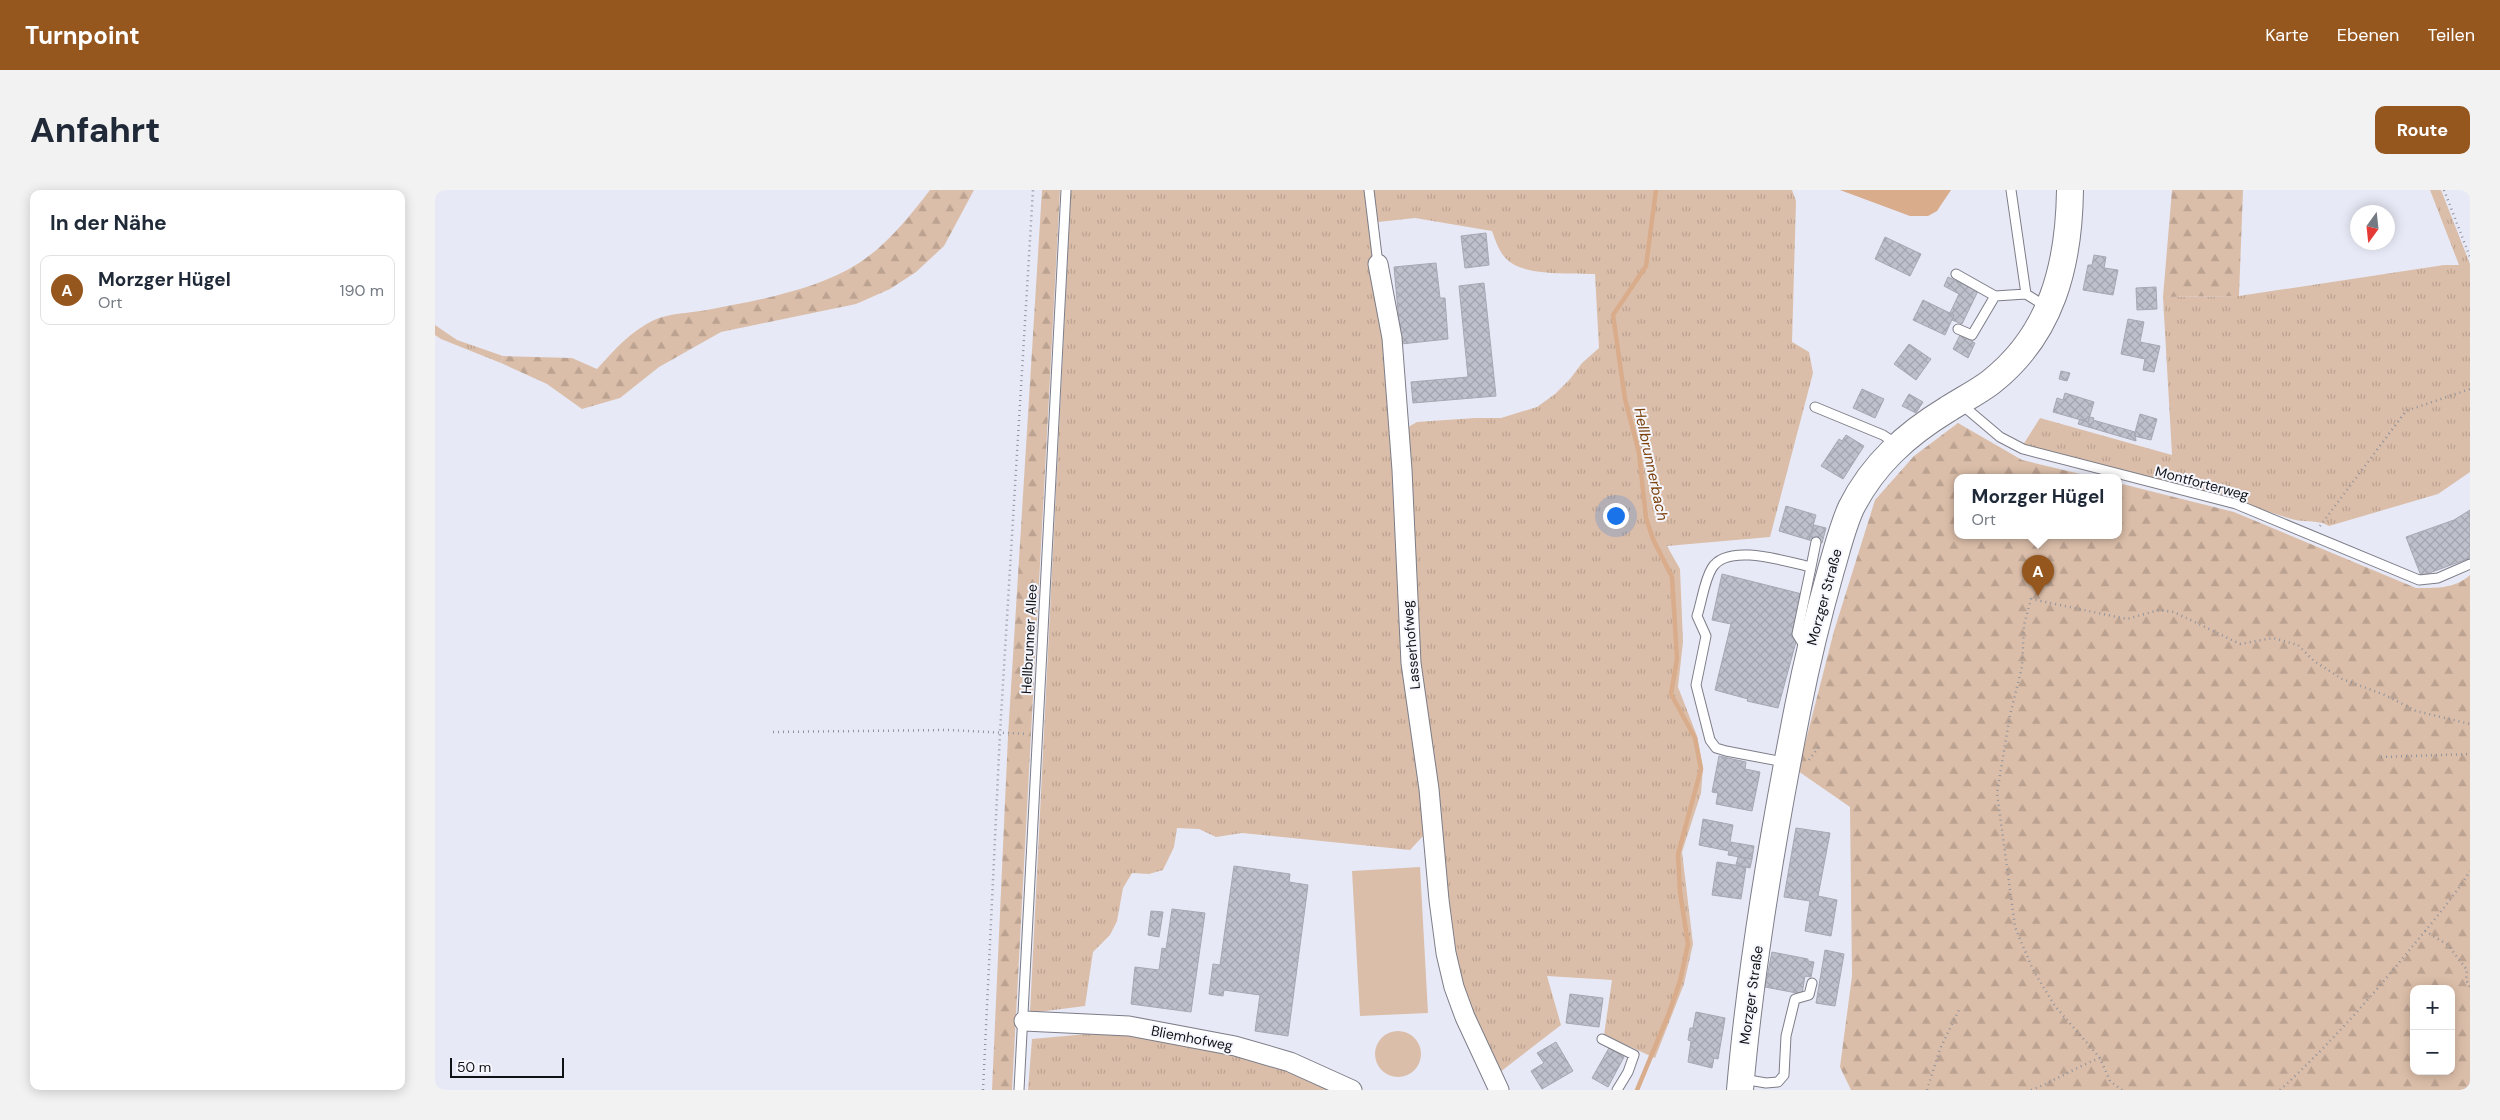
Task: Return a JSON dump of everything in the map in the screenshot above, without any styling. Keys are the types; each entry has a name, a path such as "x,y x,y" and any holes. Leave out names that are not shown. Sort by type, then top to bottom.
{"street":[{"name":"Morzger Straße","path":"1740,1084 1749,996 1787,763 1811,645 1838,545 1850,511 1874,471 1898,445 1919,428 1989,383 2020,357 2041,323 2058,281 2067,243 2070,190"},
{"name":"Lasserhofweg","path":"1378,264 1392,338 1403,470 1411,663 1429,789 1442,926 1457,994 1469,1026 1499,1090"},
{"name":"Bliemhofweg","path":"1024,1020 1129,1026 1235,1046 1290,1062 1352,1090"}],"lane":[{"name":"Hellbrunner Allee","path":"1019,1090 1066,190"},
{"name":"Lasserhofweg","path":"1369,190 1378,264"},
{"path":"2011,190 2026,294"},
{"path":"1956,274 1995,296 2026,294 2048,308"},
{"path":"1958,330 1972,335 1995,296"},
{"name":"Montforterweg","path":"1959,402 2000,436 2023,449 2120,474"},
{"path":"1815,407 1883,435 1898,445"},
{"name":"Montforterweg","path":"2122,475 2236,504 2419,580 2439,578 2470,564"},
{"path":"1811,645 1802,642 1797,634 1816,542"},
{"path":"1787,763 1726,752 1717,748 1710,740 1696,685 1706,636 1697,616 1711,569 1726,556 1751,555 1811,567"},
{"path":"1740,1084 1777,1082 1784,1075 1786,1036 1795,999 1809,995 1812,983"},
{"path":"1602,1039 1634,1055 1628,1072 1617,1090"}],"path":[{"path":"983,1090 1000,733 1033,190"},
{"path":"2444,190 2470,257"},
{"path":"2312,536 2406,411 2470,389"},
{"path":"2122,1090 2110,1081 2100,1058 2055,1006 2033,970 2015,927 1997,793 2009,715 2022,667 2024,626 2031,599 2127,619 2159,610 2174,612 2240,644 2273,638 2298,645 2313,661 2342,679 2385,695 2416,711 2470,724"},
{"path":"773,732 886,730 1038,734"},
{"path":"2381,757 2470,754"},
{"path":"2280,1090 2306,1067 2369,999 2457,892 2470,871"},
{"path":"2425,931 2448,945 2467,970 2465,980 2470,987"},
{"path":"1927,1090 1940,1049 1960,1008"},
{"path":"2031,1090 2100,1058"}],"green space":[{"path":"930,190 974,190 944,246 916,272 890,289 856,304 721,332 659,367 620,398 582,409 547,384 501,363 503,356 572,358 597,369 630,335 654,320 765,298 824,281 842,273 870,256 889,239"},
{"path":"1042,190 1060,190 1012,1090 992,1090 1008,736"},
{"path":"1071,190 1792,190 1796,201 1792,342 1809,352 1813,373 1770,537 1667,546 1680,569 1683,642 1678,687 1697,736 1703,768 1701,793 1682,852 1693,944 1684,984 1655,1058 1604,1035 1612,980 1547,976 1561,1025 1495,1076 1468,1020 1424,835 1410,850 1242,833 1216,837 1199,829 1177,828 1174,847 1163,870 1149,874 1132,873 1123,888 1117,921 1110,935 1093,952 1085,1006 1030,1013","holes":["1415,218 1492,231 1504,256 1518,266 1539,272 1595,274 1599,348 1582,363 1555,394 1537,407 1501,418 1417,422 1403,430 1380,260 1378,222"]},
{"path":"2172,190 2243,190 2239,296 2163,297"},
{"path":"2430,190 2441,190 2470,264 2470,472 2438,494 2329,526 2319,522 2293,519 2189,488 2023,445 2040,418 2172,455 2163,297 2239,296 2444,265 2459,265"},
{"path":"435,325 457,340 503,356 501,363 441,339 435,335"},
{"path":"1958,423 2022,460 2080,474 1954,474 1954,539 2122,539 2122,484 2234,512 2416,588 2437,588 2451,585 2464,580 2470,575 2470,1090 1851,1090 1840,1067 1852,976 1850,807 1798,771 1834,631 1875,500 1914,456"},
{"path":"1420,867 1428,1013 1360,1016 1352,871"},
{"path":"1120,1031 1213,1046 1344,1090 1028,1090 1032,1039"},
{"path":"1394,1031 1402,1031 1411,1035 1417,1041 1421,1054 1417,1067 1411,1073 1402,1077 1394,1077 1385,1073 1379,1067 1375,1058 1375,1050 1379,1041 1385,1035"}],"shaded area":[{"path":"1840,190 1951,190 1937,211 1928,216 1910,216"}],"building":[{"path":"1486,233 1489,265 1465,268 1461,236"},
{"path":"1885,237 1921,254 1910,276 1875,259"},
{"path":"2094,255 2106,257 2104,268 2118,270 2113,295 2083,290 2088,265 2092,265"},
{"path":"1436,263 1440,298 1445,298 1448,339 1401,344 1394,267"},
{"path":"1948,277 1978,291 1962,324 1952,320 1954,315 1950,313 1959,294 1944,286"},
{"path":"1484,283 1496,396 1413,403 1411,382 1468,377 1459,286"},
{"path":"2156,287 2157,309 2137,310 2136,288"},
{"path":"1923,300 1954,315 1945,335 1913,320"},
{"path":"2128,319 2144,322 2140,342 2160,346 2154,372 2143,370 2145,359 2121,354"},
{"path":"1960,335 1975,343 1968,358 1953,349"},
{"path":"1909,344 1931,359 1916,380 1894,364"},
{"path":"2061,371 2070,373 2067,381 2059,379"},
{"path":"1862,389 1884,399 1875,418 1853,408"},
{"path":"2065,393 2094,402 2088,422 2053,412 2057,398 2063,400"},
{"path":"1909,394 1923,402 1916,413 1902,406"},
{"path":"2140,414 2157,419 2151,440 2134,436"},
{"path":"2090,417 2094,418 2093,420 2135,432 2136,441 2078,424 2080,419 2088,422"},
{"path":"1846,435 1864,446 1843,479 1821,466 1839,439 1842,441"},
{"path":"1786,506 1816,515 1809,540 1779,531"},
{"path":"2470,510 2470,558 2421,576 2406,537 2454,520"},
{"path":"1814,525 1826,528 1822,543 1809,540"},
{"path":"1722,574 1802,594 1791,637 1797,638 1778,708 1747,701 1748,699 1715,690 1731,624 1712,620"},
{"path":"1719,756 1746,762 1745,769 1760,772 1752,811 1716,804 1718,793 1712,792"},
{"path":"1703,819 1733,825 1730,842 1754,846 1752,859 1728,855 1729,851 1699,845"},
{"path":"1796,828 1830,833 1818,896 1837,900 1831,936 1805,931 1810,901 1784,897"},
{"path":"1738,857 1752,859 1750,868 1736,865"},
{"path":"1717,862 1746,867 1741,899 1712,895"},
{"path":"1234,866 1290,874 1289,882 1308,885 1288,1036 1255,1031 1260,995 1224,990 1223,996 1209,994 1213,964 1220,965"},
{"path":"1172,909 1205,913 1191,1012 1131,1004 1135,967 1159,970 1162,948 1166,949"},
{"path":"1151,911 1163,912 1159,937 1148,935"},
{"path":"1825,950 1844,954 1835,1006 1816,1003"},
{"path":"1772,952 1808,959 1808,961 1814,962 1811,977 1805,976 1802,994 1765,987"},
{"path":"1570,994 1603,998 1599,1027 1566,1023"},
{"path":"1696,1012 1725,1018 1718,1059 1714,1058 1712,1068 1688,1062 1691,1041 1688,1040 1690,1028 1693,1028"},
{"path":"1556,1042 1573,1071 1542,1089 1531,1071 1544,1063 1537,1053"},
{"path":"1609,1048 1624,1057 1608,1087 1592,1078"}],"waterway":[{"name":"Hellbrunnerbach","path":"1637,1090 1669,1013 1680,981 1688,944 1680,892 1678,854 1701,769 1695,738 1671,694 1677,659 1672,577 1653,539 1646,518 1639,453 1625,399 1613,315 1646,266 1656,190"}],"place":[{"name":"Morzger Hügel","path":"2038,596"}]}
